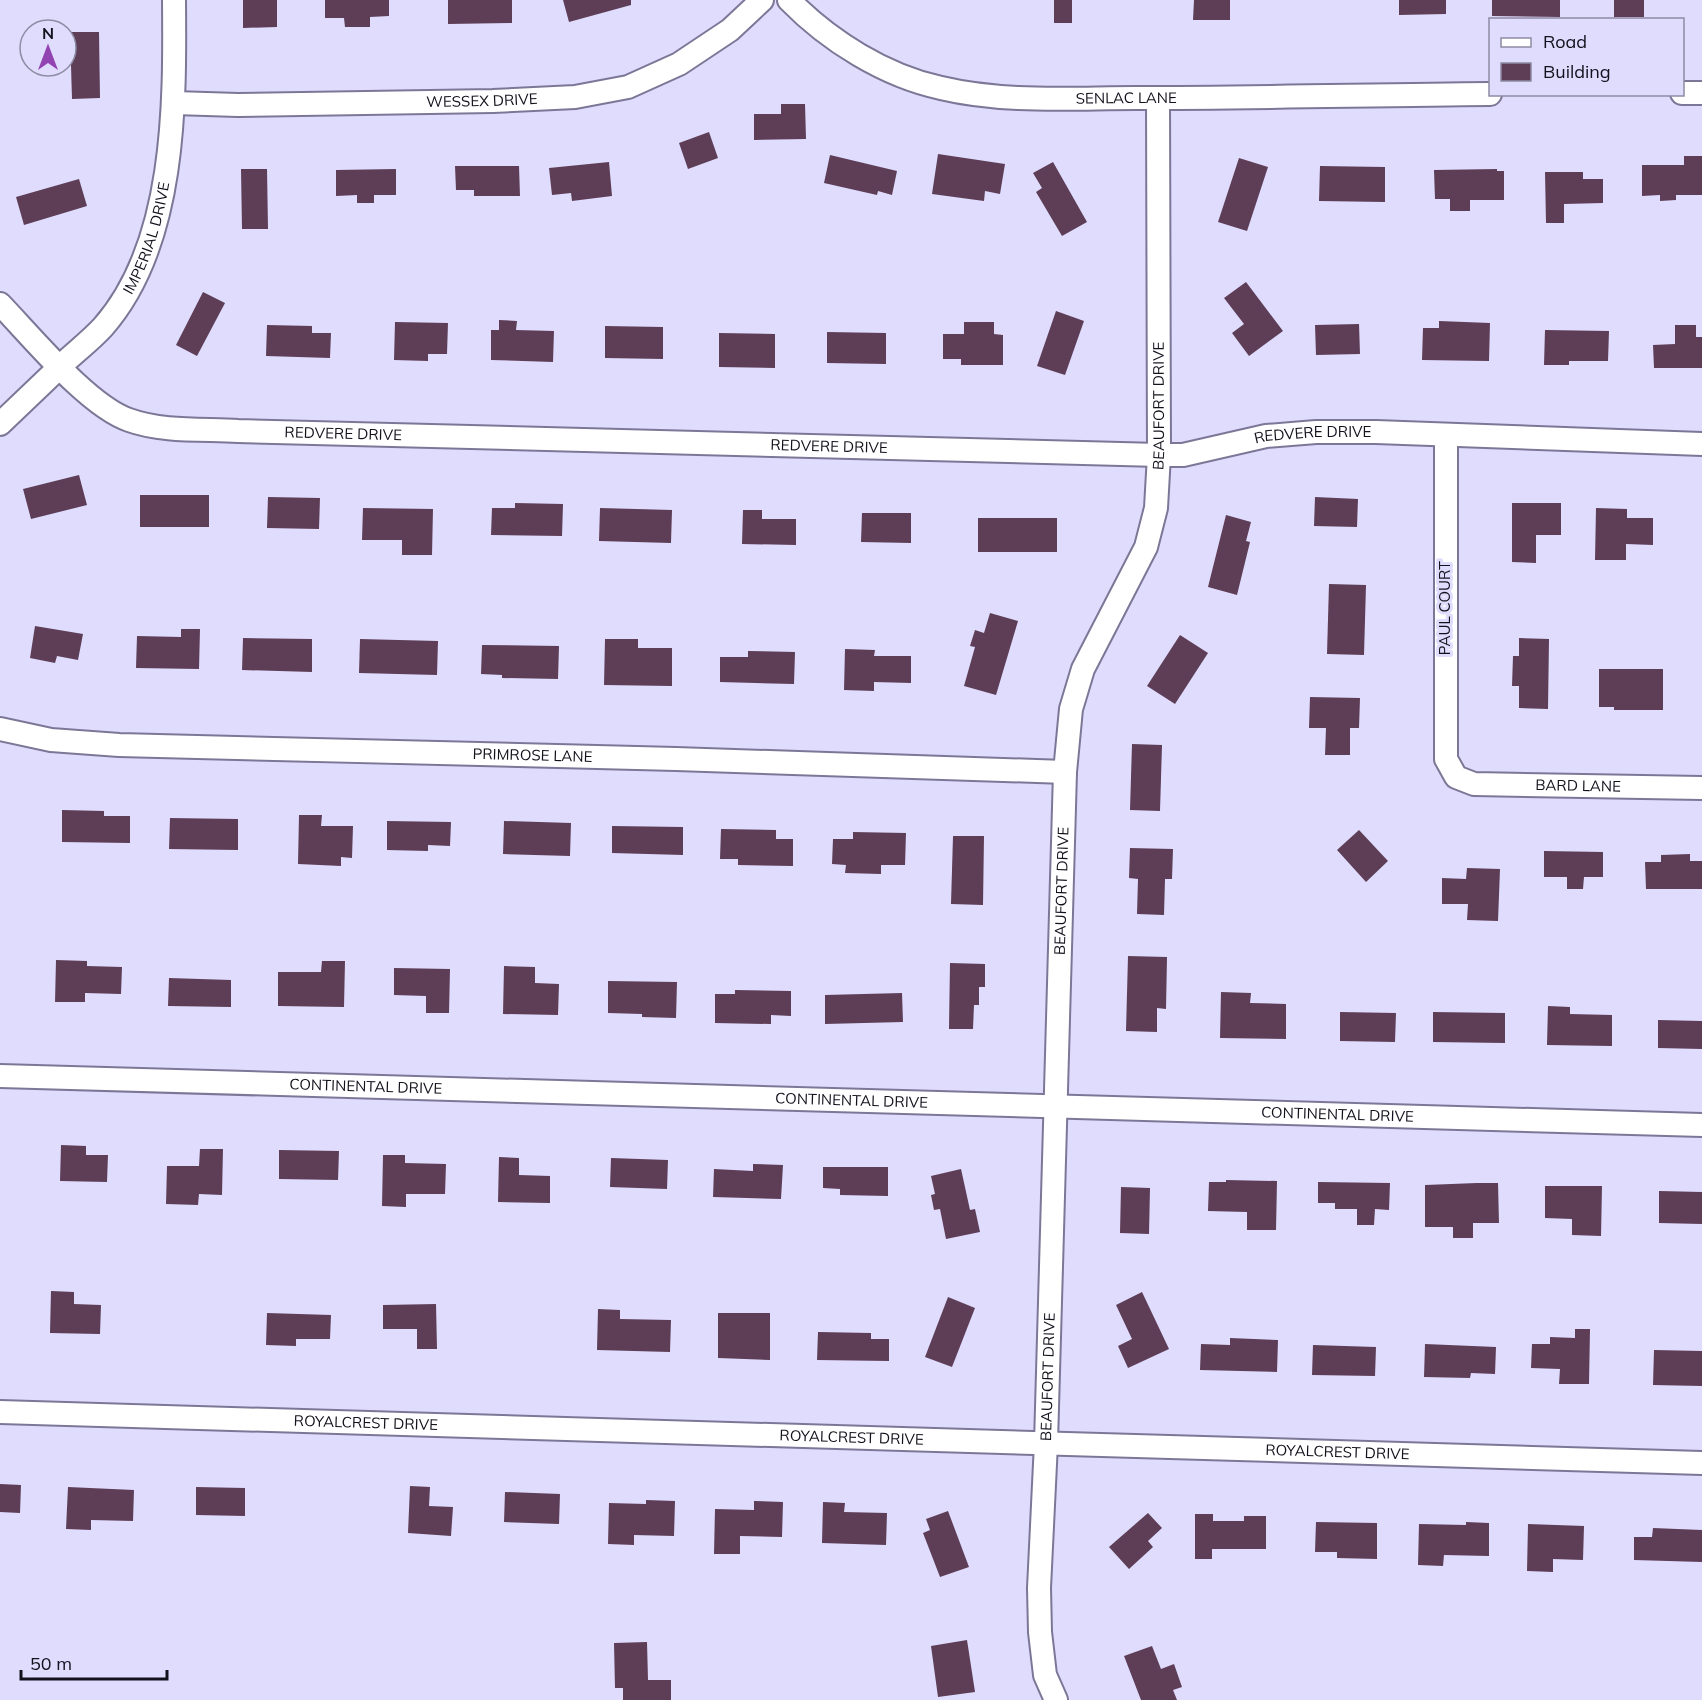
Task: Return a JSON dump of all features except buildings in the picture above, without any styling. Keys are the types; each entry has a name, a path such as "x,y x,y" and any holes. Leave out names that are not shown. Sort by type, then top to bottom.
{"street":[{"name":"IMPERIAL DRIVE","path":"0,424 103,327 130,289 147,250 160,202 169,151 174,103 174,0"},
{"name":"WESSEX DRIVE","path":"174,103 238,105 493,101 575,97 628,87 680,64 730,30 762,0"},
{"name":"SENLAC LANE","path":"789,0 803,14 844,45 895,73 939,88 984,96 1158,98 1489,94"},
{"path":"1684,93 1702,93"},
{"name":"BEAUFORT DRIVE","path":"1056,1700 1045,1675 1040,1632 1039,1588 1046,1443 1065,772 1071,709 1083,669 1146,548 1156,508 1159,455 1158,98"},
{"name":"REDVERE DRIVE","path":"0,304 60,367 99,403 128,420 162,427 238,431 1159,455 1183,455 1266,436 1316,432 1702,444"},
{"name":"PAUL COURT","path":"1446,435 1446,759 1456,777"},
{"name":"PRIMROSE LANE","path":"0,729 51,740 119,745 676,759 1065,772"},
{"name":"BARD LANE","path":"1456,777 1474,784 1702,788"},
{"name":"CONTINENTAL DRIVE","path":"0,1076 1702,1125"},
{"name":"ROYALCREST DRIVE","path":"0,1412 1702,1462"}]}
